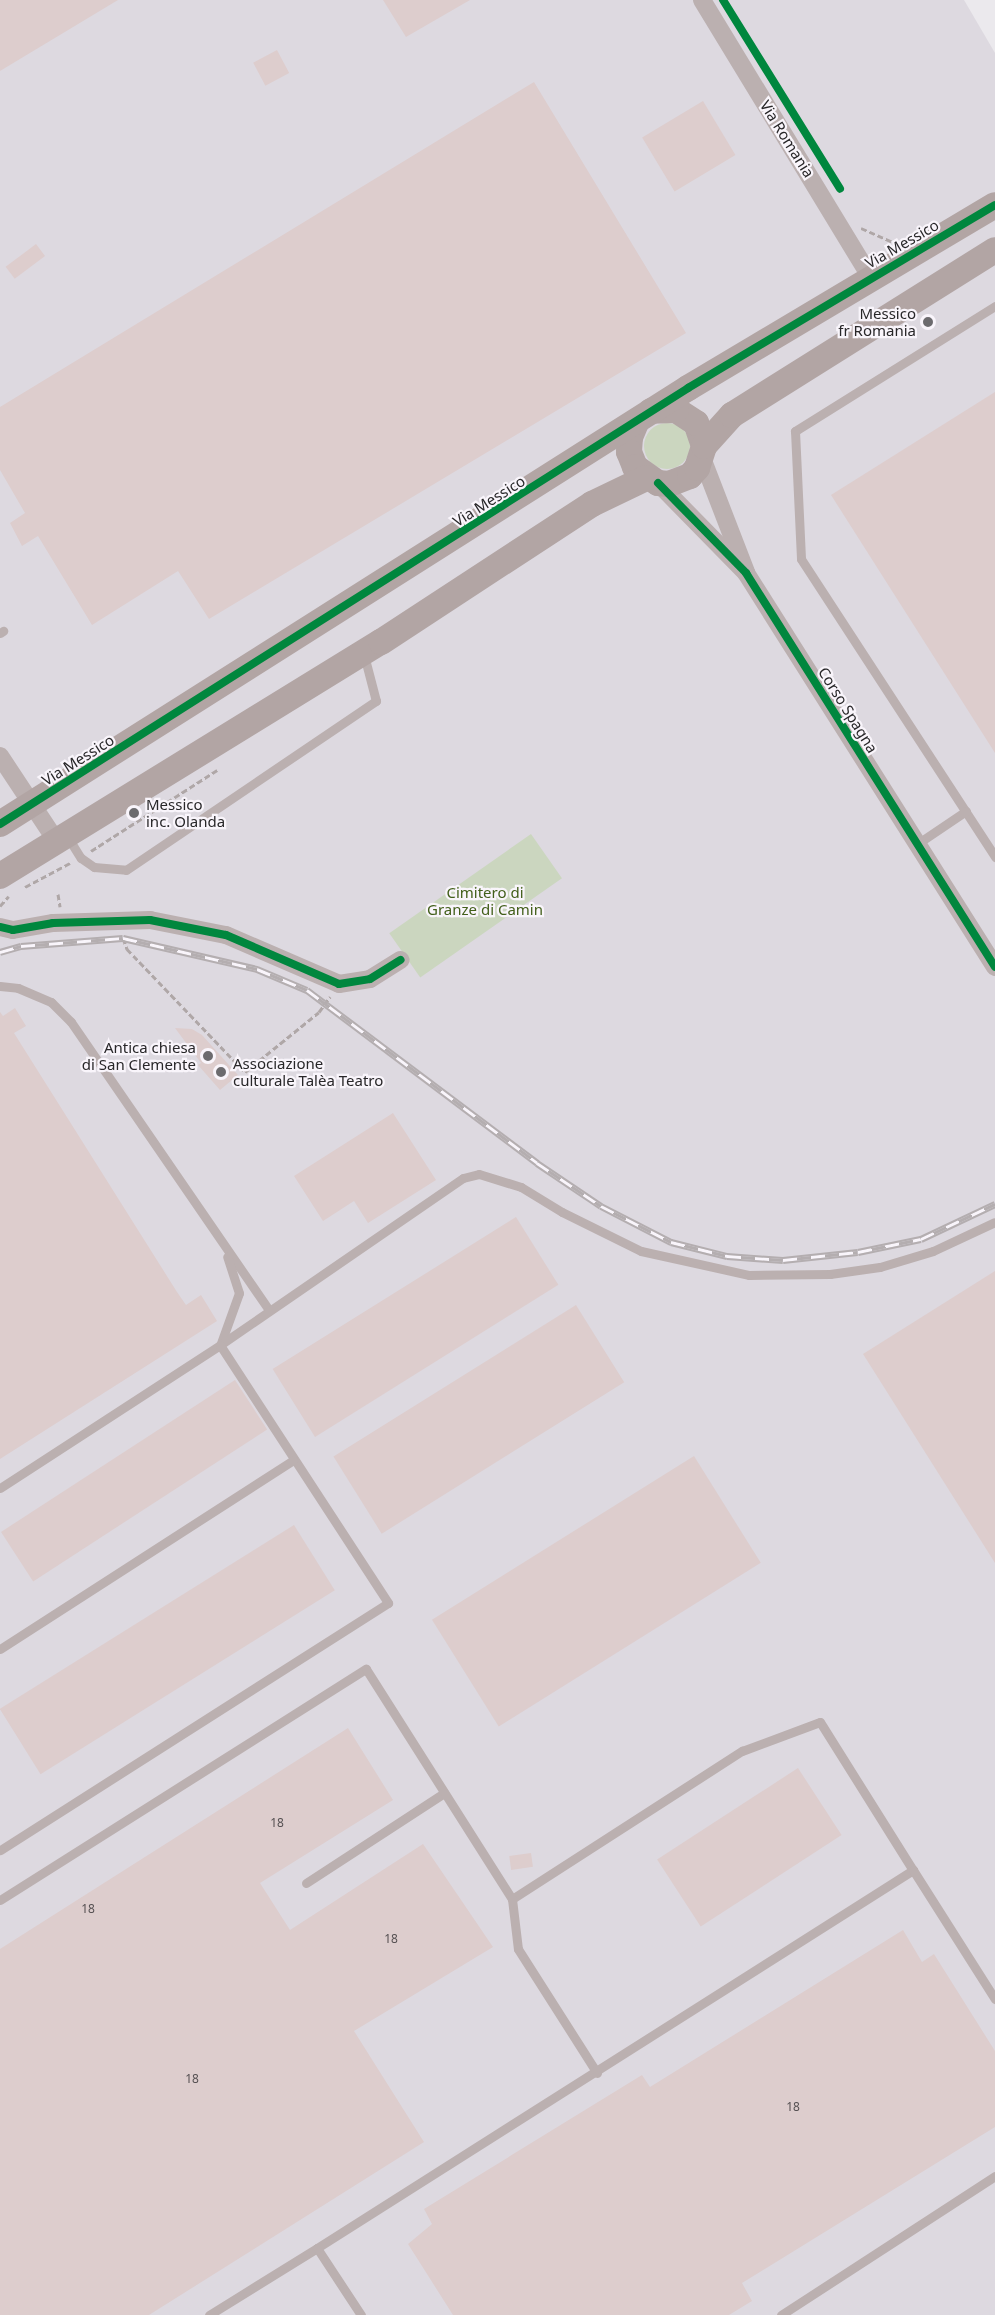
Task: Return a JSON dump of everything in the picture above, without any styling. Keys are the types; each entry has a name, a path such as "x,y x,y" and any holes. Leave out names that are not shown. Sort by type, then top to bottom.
{"street":[{"name":"Via Romania","path":"702,0 871,278"},
{"name":"Via Messico","path":"0,824 644,417 995,204"},
{"path":"703,452 732,415 995,250"},
{"path":"0,876 363,652 592,504 652,480 680,481 698,468 703,452 702,434 687,415 669,409 644,417 630,437 629,453 635,467 652,480"},
{"name":"Corso Spagna","path":"703,452 746,573 995,967"},
{"name":"Corso Spagna","path":"652,480 746,573"},
{"path":"0,756 33,804 62,839"},
{"path":"0,927 13,930 53,922 150,920 226,935 339,984 370,978 400,960"}],"lane":[{"path":"995,306 795,431 801,559 995,857"},
{"path":"62,839 94,867 126,870 376,701 363,652"},
{"path":"917,844 966,811"},
{"path":"0,986 18,988 51,1002 70,1022 268,1309"},
{"path":"0,1488 220,1345 268,1309 463,1178 479,1174 521,1187 561,1212 641,1251 749,1275 830,1274 880,1267 933,1251 995,1222"},
{"path":"220,1345 239,1293 224,1247"},
{"path":"0,1850 388,1603 220,1345"},
{"path":"0,1649 293,1460"},
{"path":"0,1900 366,1669 512,1899 518,1949 597,2073"},
{"path":"512,1899 742,1750 820,1722 995,1999"},
{"path":"306,1883 444,1793"},
{"path":"209,2315 597,2073 912,1870"},
{"path":"781,2315 995,2176"},
{"path":"317,2248 361,2315"}],"path":[{"path":"855,218 861,228 881,239 903,244"},
{"path":"120,921 127,949 244,1072 319,1012 339,984"}],"shaded area":[{"path":"0,0 964,0 995,53 995,2315 0,2315"}],"green space":[{"path":"667,423 683,430 690,446 683,462 667,469 651,462 644,446 651,430"},
{"name":"Cimitero di Granze di Camin","path":"531,834 562,878 420,977 389,933"}],"building":[{"path":"0,0 118,0 0,71"},
{"path":"383,0 470,0 406,37"},
{"path":"277,50 289,73 265,86 253,63"},
{"path":"534,82 686,333 209,619 178,571 92,625 38,536 22,546 10,523 25,513 0,470 0,407"},
{"path":"703,101 735,155 675,192 642,138"},
{"path":"36,244 45,256 15,279 6,267"},
{"path":"995,392 995,753 831,495"},
{"path":"15,1008 26,1026 14,1033 177,1292 186,1305 201,1295 217,1321 0,1459 0,1012 3,1016"},
{"name":"Antica chiesa di San Clemente","path":"175,1028 192,1029 202,1035 238,1075 220,1090 198,1065 201,1063"},
{"path":"393,1113 436,1180 368,1223 354,1201 323,1221 294,1176"},
{"path":"516,1217 558,1285 315,1437 273,1369"},
{"path":"995,1271 995,1563 863,1354"},
{"path":"576,1305 624,1382 382,1534 333,1457"},
{"path":"235,1380 267,1429 33,1581 1,1532"},
{"path":"694,1456 761,1563 499,1727 432,1620"},
{"path":"294,1525 335,1590 41,1774 0,1709"},
{"path":"348,1728 393,1800 260,1883 290,1930 423,1844 493,1947 354,2031 424,2142 149,2315 0,2315 0,1949"},
{"path":"798,1768 842,1835 701,1927 657,1859"},
{"path":"531,1853 533,1867 511,1870 509,1856"},
{"path":"903,1930 922,1962 934,1954 995,2051 995,2127 742,2283 752,2301 729,2315 453,2315 408,2244 432,2224 424,2209 642,2075 650,2087"}],"railway":[{"path":"0,952 21,946 123,938 257,969 307,990 537,1163 601,1206 671,1242 727,1256 783,1260 858,1252 921,1239 995,1204"}],"cycle path":[{"path":"723,0 840,189"},
{"path":"0,824 688,388 995,205"},
{"path":"658,483 746,573 995,967"},
{"path":"0,927 13,930 53,923 150,920 226,935 339,984 370,979 400,960"}],"place":[{"name":"Messico fr Romania","path":"928,322"},
{"name":"Messico inc. Olanda","path":"134,813"},
{"name":"Antica chiesa di San Clemente","path":"208,1056"},
{"name":"Associazione culturale Talèa Teatro","path":"221,1072"}]}
